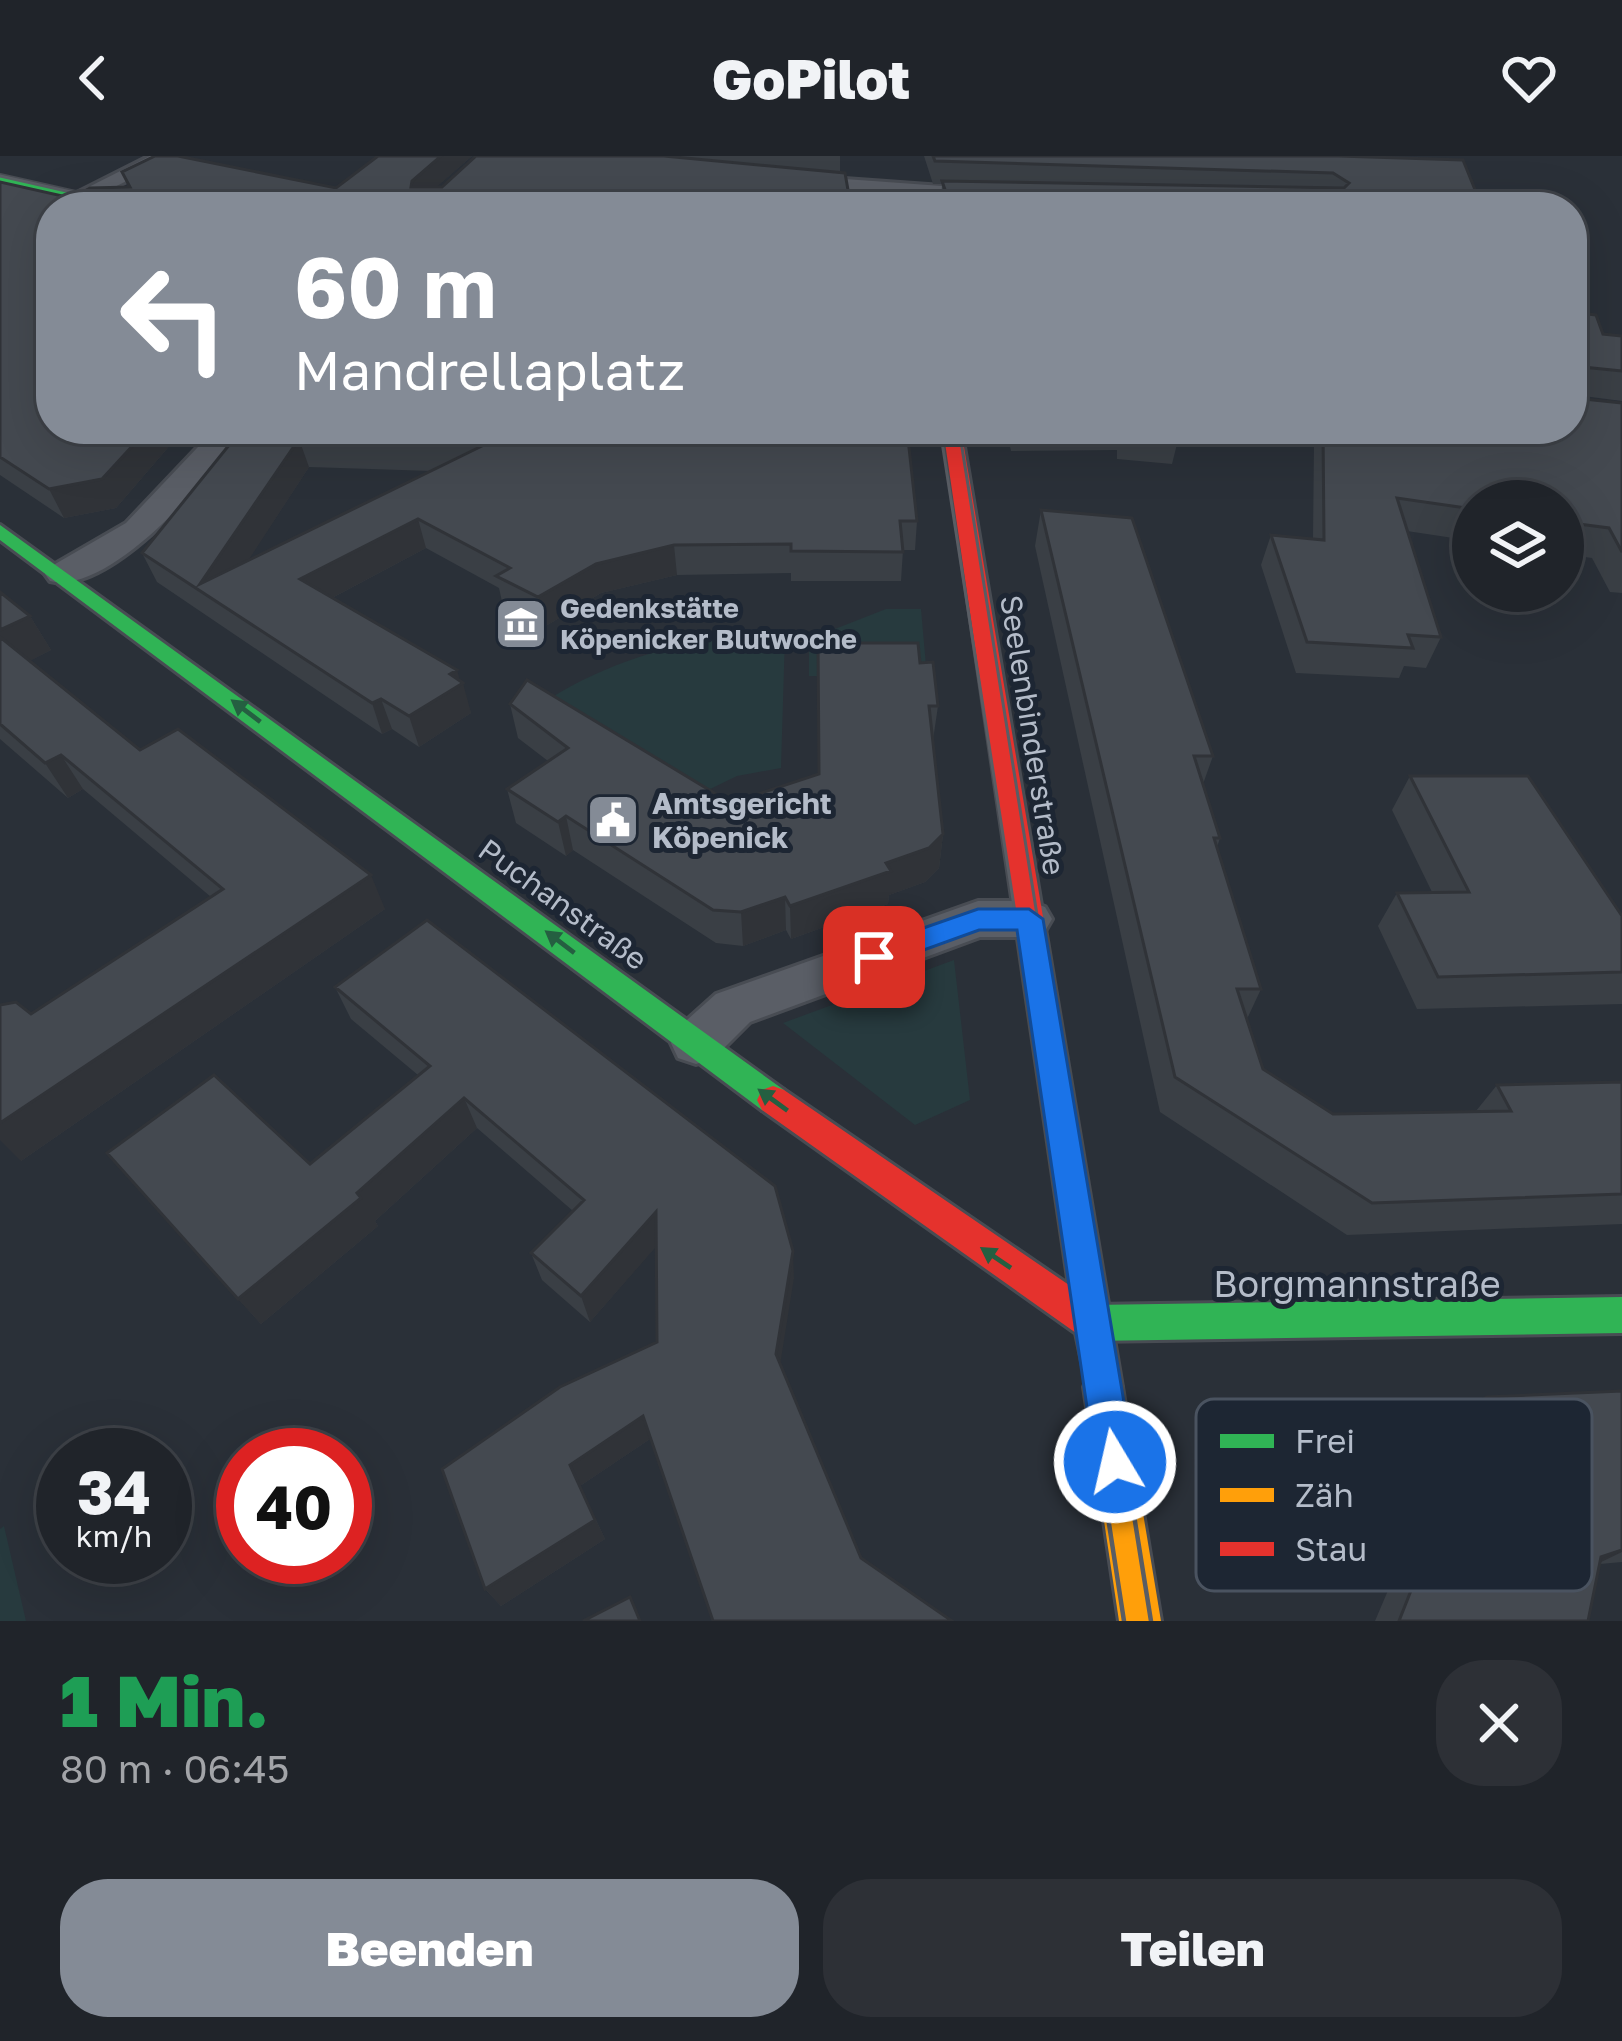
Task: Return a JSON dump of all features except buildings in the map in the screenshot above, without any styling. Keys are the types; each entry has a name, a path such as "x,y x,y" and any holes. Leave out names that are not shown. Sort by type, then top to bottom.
{"street":[{"path":"91,192 166,156"},
{"path":"762,178 932,192"},
{"path":"3,180 53,192"},
{"path":"62,574 95,560 154,520 217,444"},
{"name":"Seelenbinderstraße","path":"954,444 1139,1621"},
{"name":"Puchanstraße","path":"0,531 696,1043 1093,1323"},
{"path":"696,1043 733,1008 978,919 1029,919"},
{"name":"Borgmannstraße","path":"1093,1323 1622,1315"}],"green space":[{"path":"886,609 921,609 927,677 809,676 809,642"},
{"path":"735,635 785,635 781,768 737,776 704,792 549,699 639,657"},
{"path":"954,960 970,1100 915,1125 783,1023"},
{"path":"4,1526 26,1621 0,1621 0,1529"}],"tram line":[{"path":"0,176 71,192"},
{"path":"942,444 1054,1164"},
{"path":"961,444 1077,1164"},
{"path":"1053,1161 1124,1621"},
{"path":"1077,1161 1151,1621"}],"traffic: fast":[{"path":"0,180 53,192"},
{"path":"0,531 773,1100"},
{"path":"1093,1323 1622,1315"}],"traffic: slow":[{"path":"1103,1387 1140,1621"}],"traffic: jam":[{"path":"954,444 1103,1387"},
{"path":"773,1100 1093,1323"}],"place":[{"name":"Gedenkstätte Köpenicker Blutwoche","path":"521,624"},
{"name":"Amtsgericht Köpenick","path":"613,820"}],"route":[{"path":"874,957 978,919 1029,919 1115,1462"}]}
